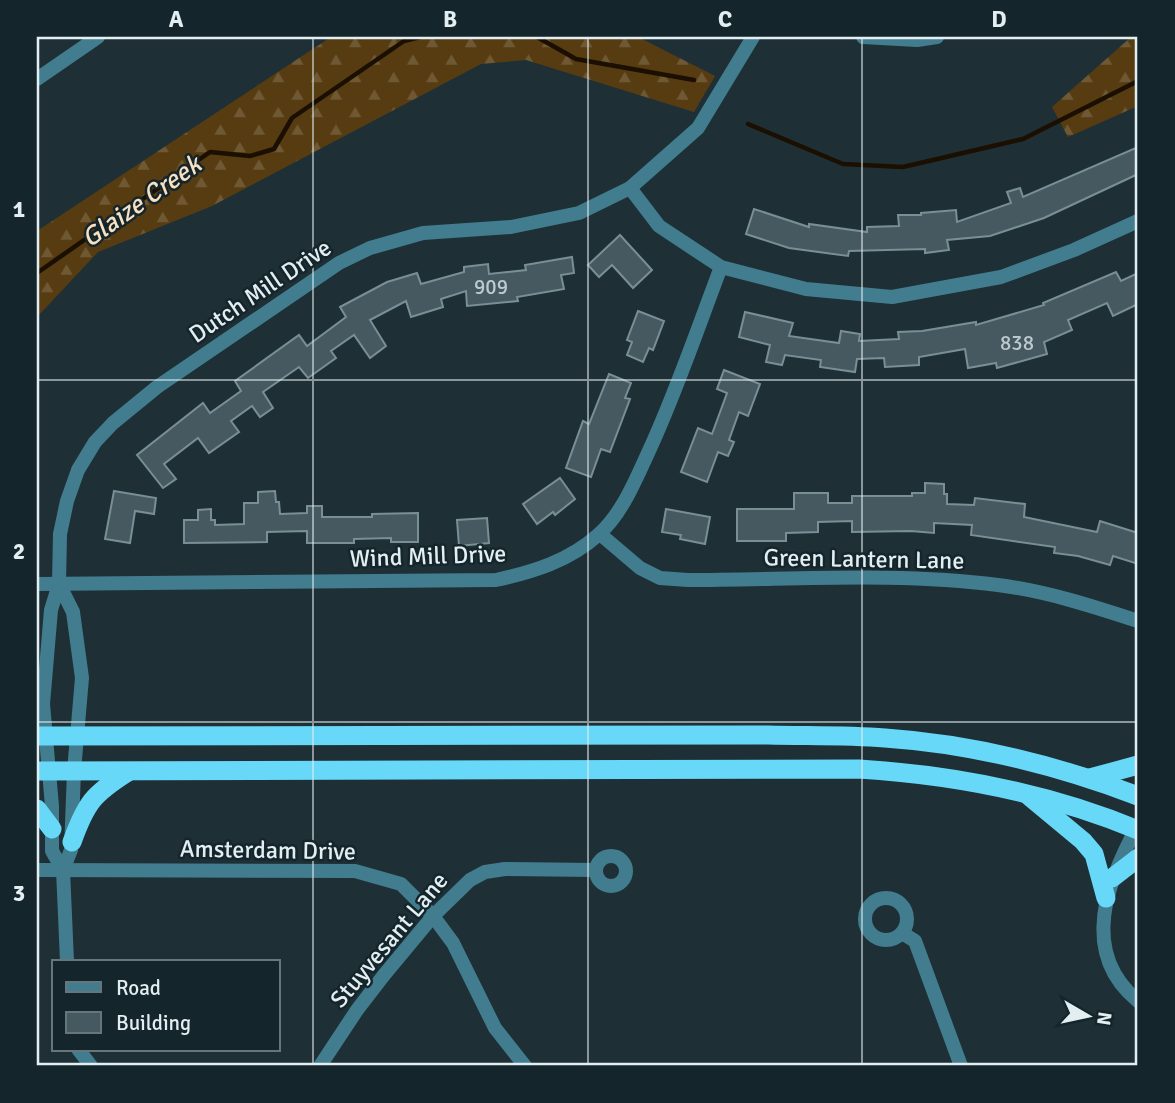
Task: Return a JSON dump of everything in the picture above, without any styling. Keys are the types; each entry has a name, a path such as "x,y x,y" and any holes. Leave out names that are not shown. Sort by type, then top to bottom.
{"highway":[{"path":"41,736 883,737 998,753 1090,778 1138,796"},
{"path":"1090,778 1138,765"},
{"path":"43,771 859,769 917,773 1024,792 1137,828"},
{"path":"72,842 82,813 90,802 102,788 130,771"},
{"path":"1024,792 1083,841 1094,854 1106,898"},
{"path":"37,809 52,829"},
{"path":"1112,878 1138,858"}],"street":[{"path":"37,79 98,37"},
{"name":"Dutch Mill Drive","path":"63,870 52,851 52,829 43,771 43,704 51,610 58,584 60,534 67,501 78,470 96,442 113,423 158,387 310,281 370,248 423,233 511,227 579,213 630,188 698,128 752,37"},
{"path":"863,37 917,40 937,37"},
{"path":"630,188 659,226 721,267 806,289 892,297 1000,277 1074,250 1138,221"},
{"name":"Wind Mill Drive","path":"37,584 496,580 544,568 577,551 600,534 629,496 656,436 721,267"},
{"name":"Green Lantern Lane","path":"600,534 640,568 660,578 902,578 997,585 1044,593 1138,621"},
{"name":"Dutch Mill Drive","path":"58,584 73,612 82,678 74,771 72,842 63,870 67,960"},
{"path":"1137,828 1112,878 1103,917 1104,940 1109,961 1120,981 1138,1001"},
{"name":"Stuyvesant Lane","path":"320,1066 357,1010 433,916 470,880 485,872 522,868 595,870"},
{"name":"Amsterdam Drive","path":"37,870 355,872 401,884 433,916 453,943 495,1028 526,1066"},
{"path":"902,933 915,941 961,1066"}],"green space":[{"path":"331,37 638,37 715,76 694,112 526,60 481,64 212,206 98,252 37,317 37,231"},
{"path":"1131,37 1138,37 1138,106 1068,137 1052,107"}],"building":[{"path":"1138,147 1138,174 1044,218 990,236 947,240 949,250 925,253 925,249 849,251 848,256 789,248 746,234 754,209 809,227 809,224 867,232 867,227 899,226 898,215 956,210 957,222 1011,203 1007,192 1020,188 1023,197"},
{"path":"620,235 652,270 633,288 612,265 599,277 588,265"},
{"path":"572,257 574,273 561,275 564,289 517,297 518,301 467,306 466,291 441,299 443,307 411,317 406,301 370,320 386,346 370,358 354,335 331,351 336,358 308,378 299,367 263,392 273,408 260,417 252,406 231,421 239,432 209,453 198,438 164,464 176,479 163,488 137,455 203,403 210,413 241,391 235,381 299,335 307,346 346,317 340,307 387,282 417,273 421,284 464,272 464,267 488,264 489,274 526,270 525,265"},
{"path":"1116,272 1121,281 1138,273 1138,304 1113,316 1107,303 1068,320 1072,330 1044,342 1047,354 997,368 996,363 968,368 965,349 919,357 919,365 885,367 884,358 857,359 855,372 820,367 821,360 785,355 782,365 766,362 770,345 739,337 745,312 793,323 789,336 839,343 841,331 860,334 859,341 899,339 898,332 976,322 976,325 1044,305 1043,303"},
{"path":"638,311 664,321 653,350 649,348 643,362 627,355 632,342 627,340"},
{"path":"724,370 760,384 748,416 739,412 729,440 734,442 728,456 718,452 707,482 681,472 698,428 712,434 727,393 717,389"},
{"path":"609,374 631,383 625,398 630,399 610,452 601,449 591,477 566,468 583,421 589,424"},
{"path":"560,478 575,499 555,515 553,512 537,524 523,504"},
{"path":"925,483 944,484 947,504 974,505 975,498 1025,504 1024,517 1097,532 1100,521 1138,533 1138,564 1113,556 1110,565 1054,553 1055,547 971,535 972,525 934,523 934,533 852,532 852,521 818,522 818,532 786,533 786,541 737,541 737,509 794,509 794,493 828,493 828,503 852,503 852,496 912,496 912,493 925,493"},
{"path":"114,491 156,498 154,514 135,511 130,543 105,539"},
{"path":"275,491 280,514 307,513 307,506 322,506 322,517 418,513 418,542 391,542 391,538 354,539 354,543 307,543 307,531 267,532 267,542 184,543 184,520 198,520 198,510 211,509 211,520 215,520 215,525 244,524 244,503 258,503 258,492"},
{"path":"666,509 710,517 705,544 680,539 681,535 662,532"},
{"path":"487,518 489,543 459,546 457,520"}],"waterway":[{"name":"Glaize Creek","path":"37,273 210,152 250,156 274,149 292,118 404,41 420,37"},
{"name":"Glaize Creek","path":"537,37 576,59 694,80"},
{"path":"748,124 843,164 903,167 1023,139 1138,81"}]}
